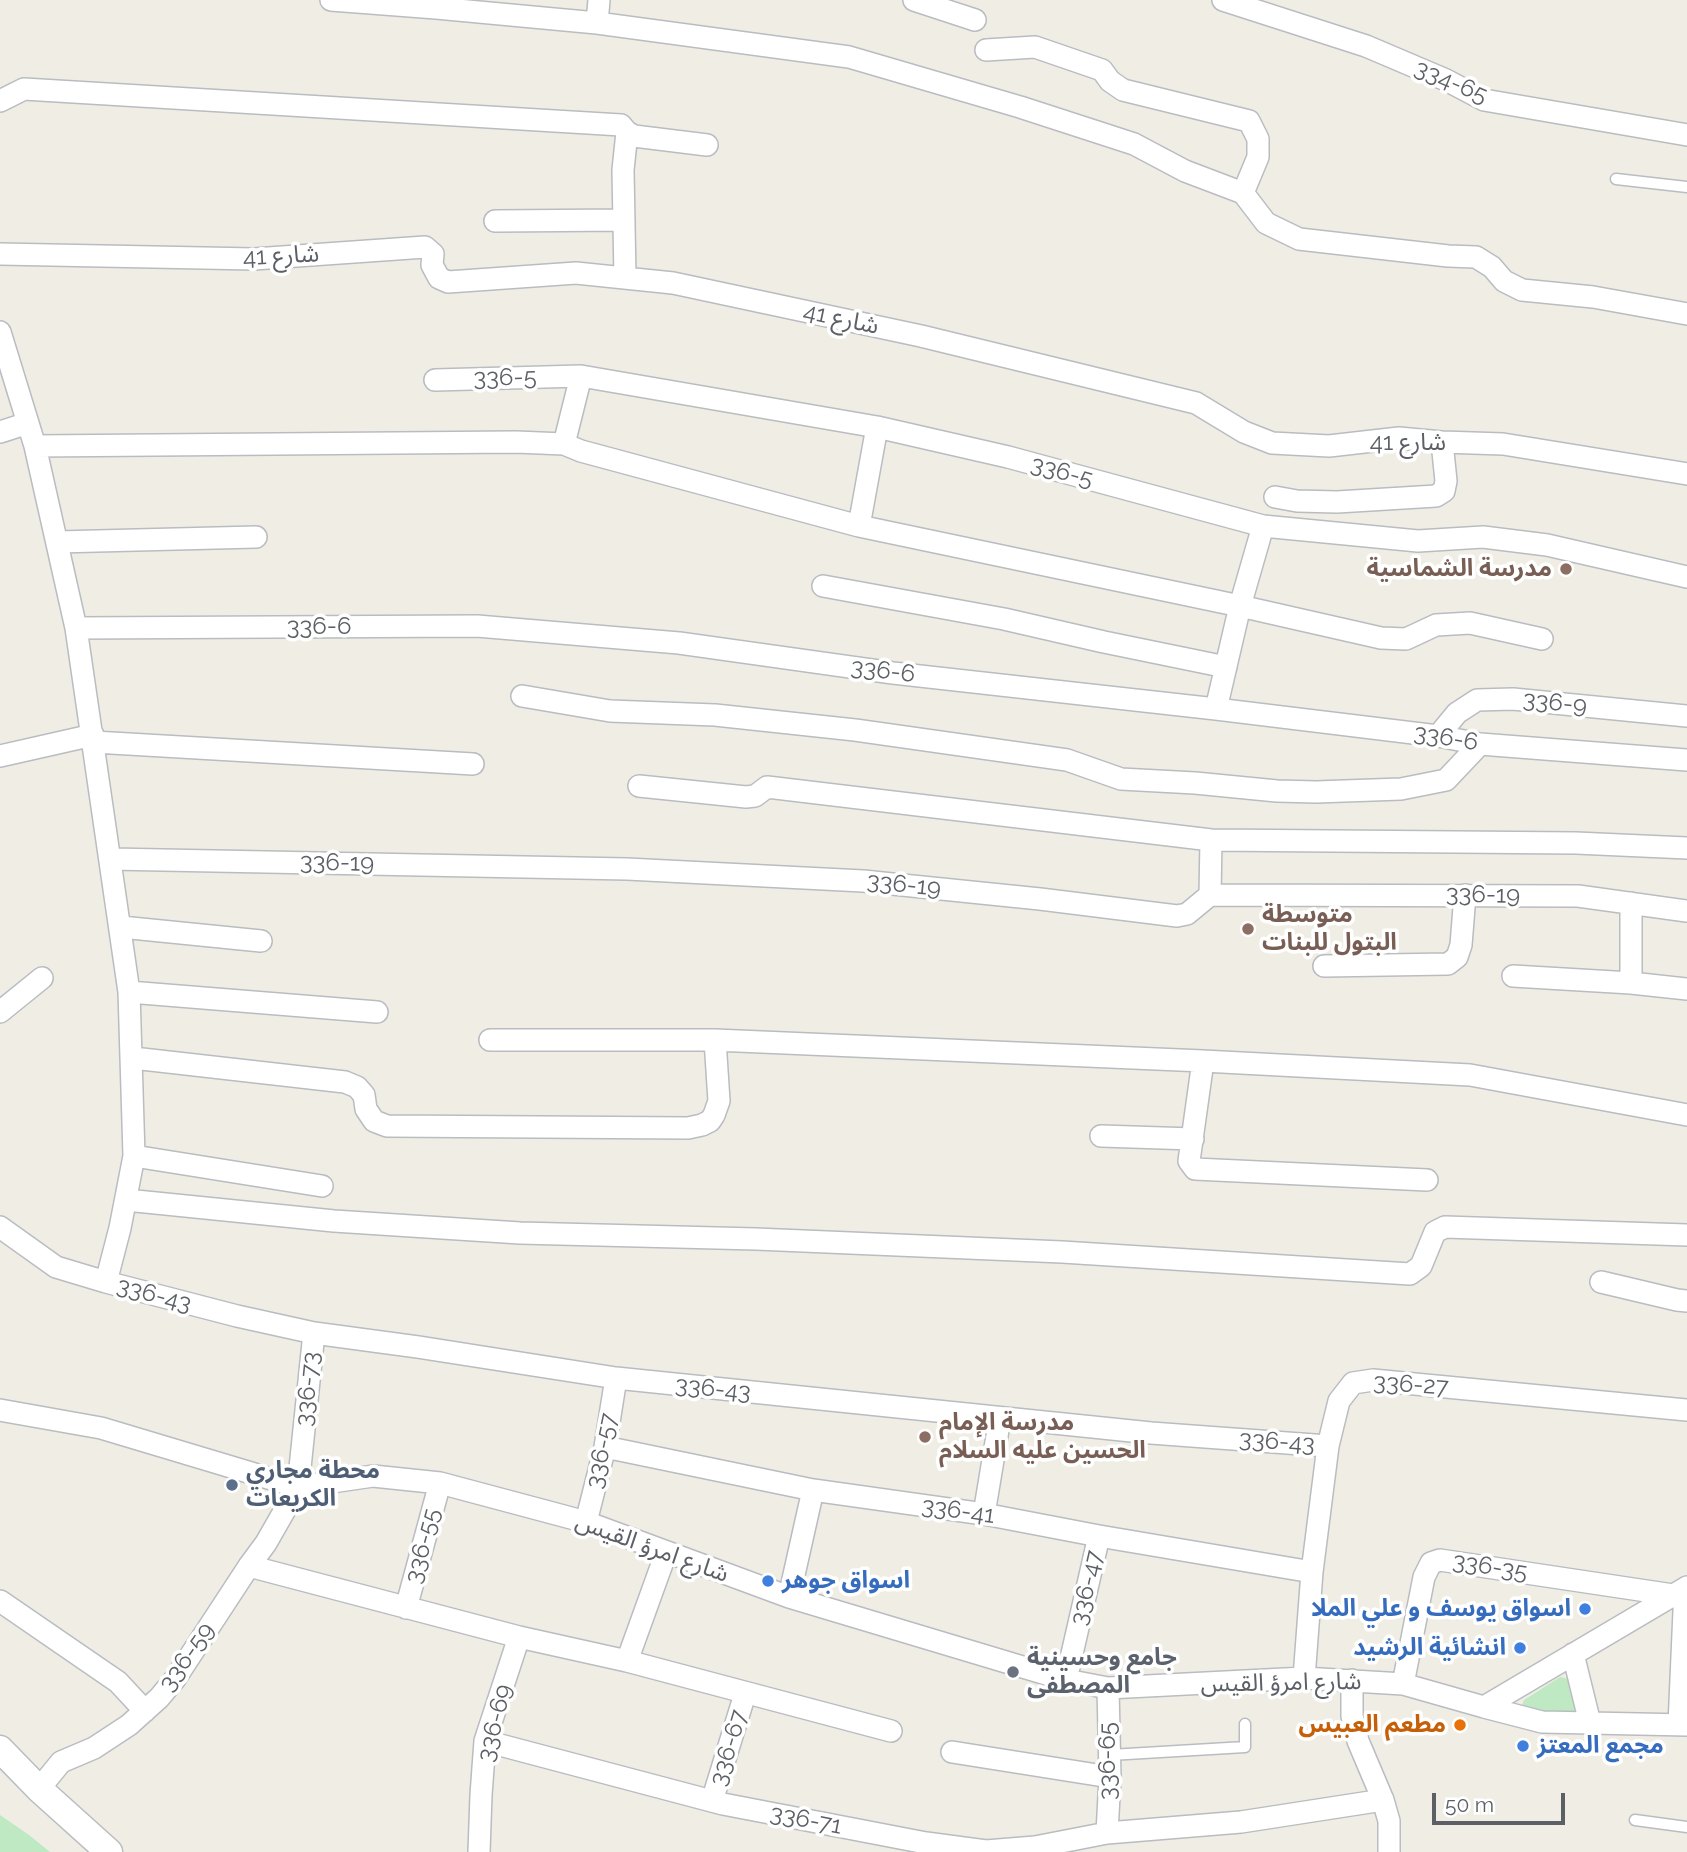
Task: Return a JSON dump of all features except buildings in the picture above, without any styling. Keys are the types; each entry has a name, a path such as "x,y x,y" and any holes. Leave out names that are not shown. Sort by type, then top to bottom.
{"street":[{"path":"331,0 597,23 849,57 1020,107 1134,144 1185,171 1243,193 1266,223 1299,239 1476,257 1492,267 1504,281 1522,290 1593,297 1687,314"},
{"path":"597,23 599,0"},
{"path":"914,0 975,20"},
{"name":"334-65","path":"1223,0 1366,46 1485,100 1687,135"},
{"path":"986,50 1035,47 1101,70 1110,81 1124,90 1249,121 1258,139 1258,157 1243,193"},
{"path":"0,101 24,89 50,90 621,125 634,136 707,145"},
{"path":"625,278 624,170 627,132"},
{"path":"495,221 624,220"},
{"name":"شارع 41","path":"0,254 254,259 425,247 433,254 432,265 439,278 449,282 576,273 673,283 922,336 1196,403 1244,432 1272,443 1329,446 1399,438 1503,444 1687,474"},
{"path":"0,332 35,446 76,628 130,992 134,1156 121,1228 106,1282"},
{"path":"564,444 581,376"},
{"name":"336-5","path":"435,380 581,376 877,427 1008,457 1263,526 1418,541 1483,537 1534,543 1687,577"},
{"path":"0,432 28,423"},
{"path":"859,526 877,427"},
{"path":"1275,496 1297,501 1337,502 1436,495 1444,491 1446,481 1442,442"},
{"path":"35,446 564,444 581,451 859,526 1381,638 1406,639 1436,625 1469,623 1542,639"},
{"path":"1216,709 1240,606 1263,526"},
{"path":"57,542 256,537"},
{"path":"823,586 1004,619 1226,667"},
{"name":"336-6","path":"76,628 477,626 679,643 893,673 1216,709 1438,736 1480,744 1687,760"},
{"path":"522,696 610,711 715,715 895,736 1067,760 1121,779 1277,791 1401,789 1446,780 1480,744"},
{"name":"336-9","path":"1438,736 1457,713 1477,700 1513,699 1687,716"},
{"path":"0,756 93,738 473,764"},
{"path":"639,786 746,797 755,796 767,787 1211,840 1576,843 1687,848"},
{"path":"1210,895 1211,840"},
{"name":"336-19","path":"111,859 627,869 863,881 1177,916 1187,914 1210,895 1578,896 1687,911"},
{"path":"1324,966 1448,964 1457,957 1461,945 1465,895"},
{"path":"1631,903 1631,983"},
{"path":"121,927 261,941"},
{"path":"1513,976 1687,989"},
{"path":"0,1012 42,978"},
{"path":"130,992 377,1012"},
{"path":"132,1058 345,1082 358,1087 364,1095 366,1109 374,1121 387,1126 688,1128 710,1121 719,1101 715,1040"},
{"path":"490,1041 715,1040 1470,1075 1687,1115"},
{"path":"1203,1061 1189,1161 1195,1168 1427,1180"},
{"path":"1101,1136 1193,1139"},
{"path":"134,1156 322,1186"},
{"path":"126,1200 334,1221 520,1233 1048,1251 1410,1274 1421,1266 1435,1233 1445,1227 1687,1234"},
{"name":"336-43","path":"0,1227 56,1267 237,1317 314,1333 616,1378 1151,1433 1328,1446"},
{"path":"1601,1282 1687,1301"},
{"name":"336-73","path":"298,1487 314,1333"},
{"name":"336-57","path":"586,1522 605,1447 616,1378"},
{"name":"336-27","path":"1304,1678 1312,1572 1328,1446 1339,1401 1353,1383 1373,1380 1687,1410"},
{"name":"شارع امرؤ القيس","path":"0,1409 101,1427 298,1487 373,1476 440,1483 586,1522 789,1597 1066,1681 1108,1688 1304,1678 1352,1680 1403,1684 1542,1722 1683,1725"},
{"path":"984,1514 1000,1418"},
{"name":"336-41","path":"605,1447 813,1490 984,1514 1312,1572"},
{"name":"336-55","path":"406,1608 440,1483"},
{"name":"336-59","path":"39,1789 61,1762 94,1748 129,1726 175,1679 266,1543 298,1487"},
{"path":"789,1597 813,1490"},
{"name":"336-47","path":"1066,1681 1099,1536"},
{"path":"627,1661 666,1553"},
{"name":"336-35","path":"1403,1684 1424,1577 1431,1563 1440,1560 1682,1590"},
{"path":"249,1566 891,1731"},
{"path":"1484,1707 1682,1590 1683,1725"},
{"path":"1,1601 118,1682 145,1711"},
{"name":"336-69","path":"479,1852 485,1741 519,1637"},
{"path":"1573,1654 1590,1723"},
{"path":"1352,1680 1352,1716 1389,1821 1389,1852"},
{"name":"336-65","path":"1107,1833 1110,1777 1108,1688"},
{"name":"336-67","path":"712,1801 745,1694"},
{"name":"336-71","path":"485,1741 712,1801 926,1843 986,1851 1035,1847 1107,1833 1241,1822 1383,1800"},
{"path":"0,1749 39,1789 109,1852"},
{"path":"952,1752 1110,1777"}],"lane":[{"path":"1616,179 1687,187"},
{"path":"1110,1755 1245,1747 1245,1724"},
{"path":"1635,1820 1687,1827"}],"green space":[{"path":"1560,1677 1569,1679 1576,1708 1574,1711 1527,1713 1521,1708 1524,1700"},
{"path":"0,1815 29,1835 50,1852 0,1852"}],"place":[{"name":"مدرسة الشماسية","path":"1566,569"},
{"name":"متوسطة البتول للبنات","path":"1248,929"},
{"name":"مدرسة الإمام الحسين عليه السلام","path":"925,1437"},
{"name":"محطة مجاري الكريعات","path":"232,1485"},
{"name":"اسواق جوهر","path":"768,1581"},
{"name":"اسواق يوسف و علي الملا","path":"1585,1609"},
{"name":"انشائية الرشيد","path":"1520,1648"},
{"name":"جامع وحسينية المصطفى","path":"1013,1672"},
{"name":"مطعم العبيس","path":"1460,1725"},
{"name":"مجمع المعتز","path":"1523,1746"}]}
